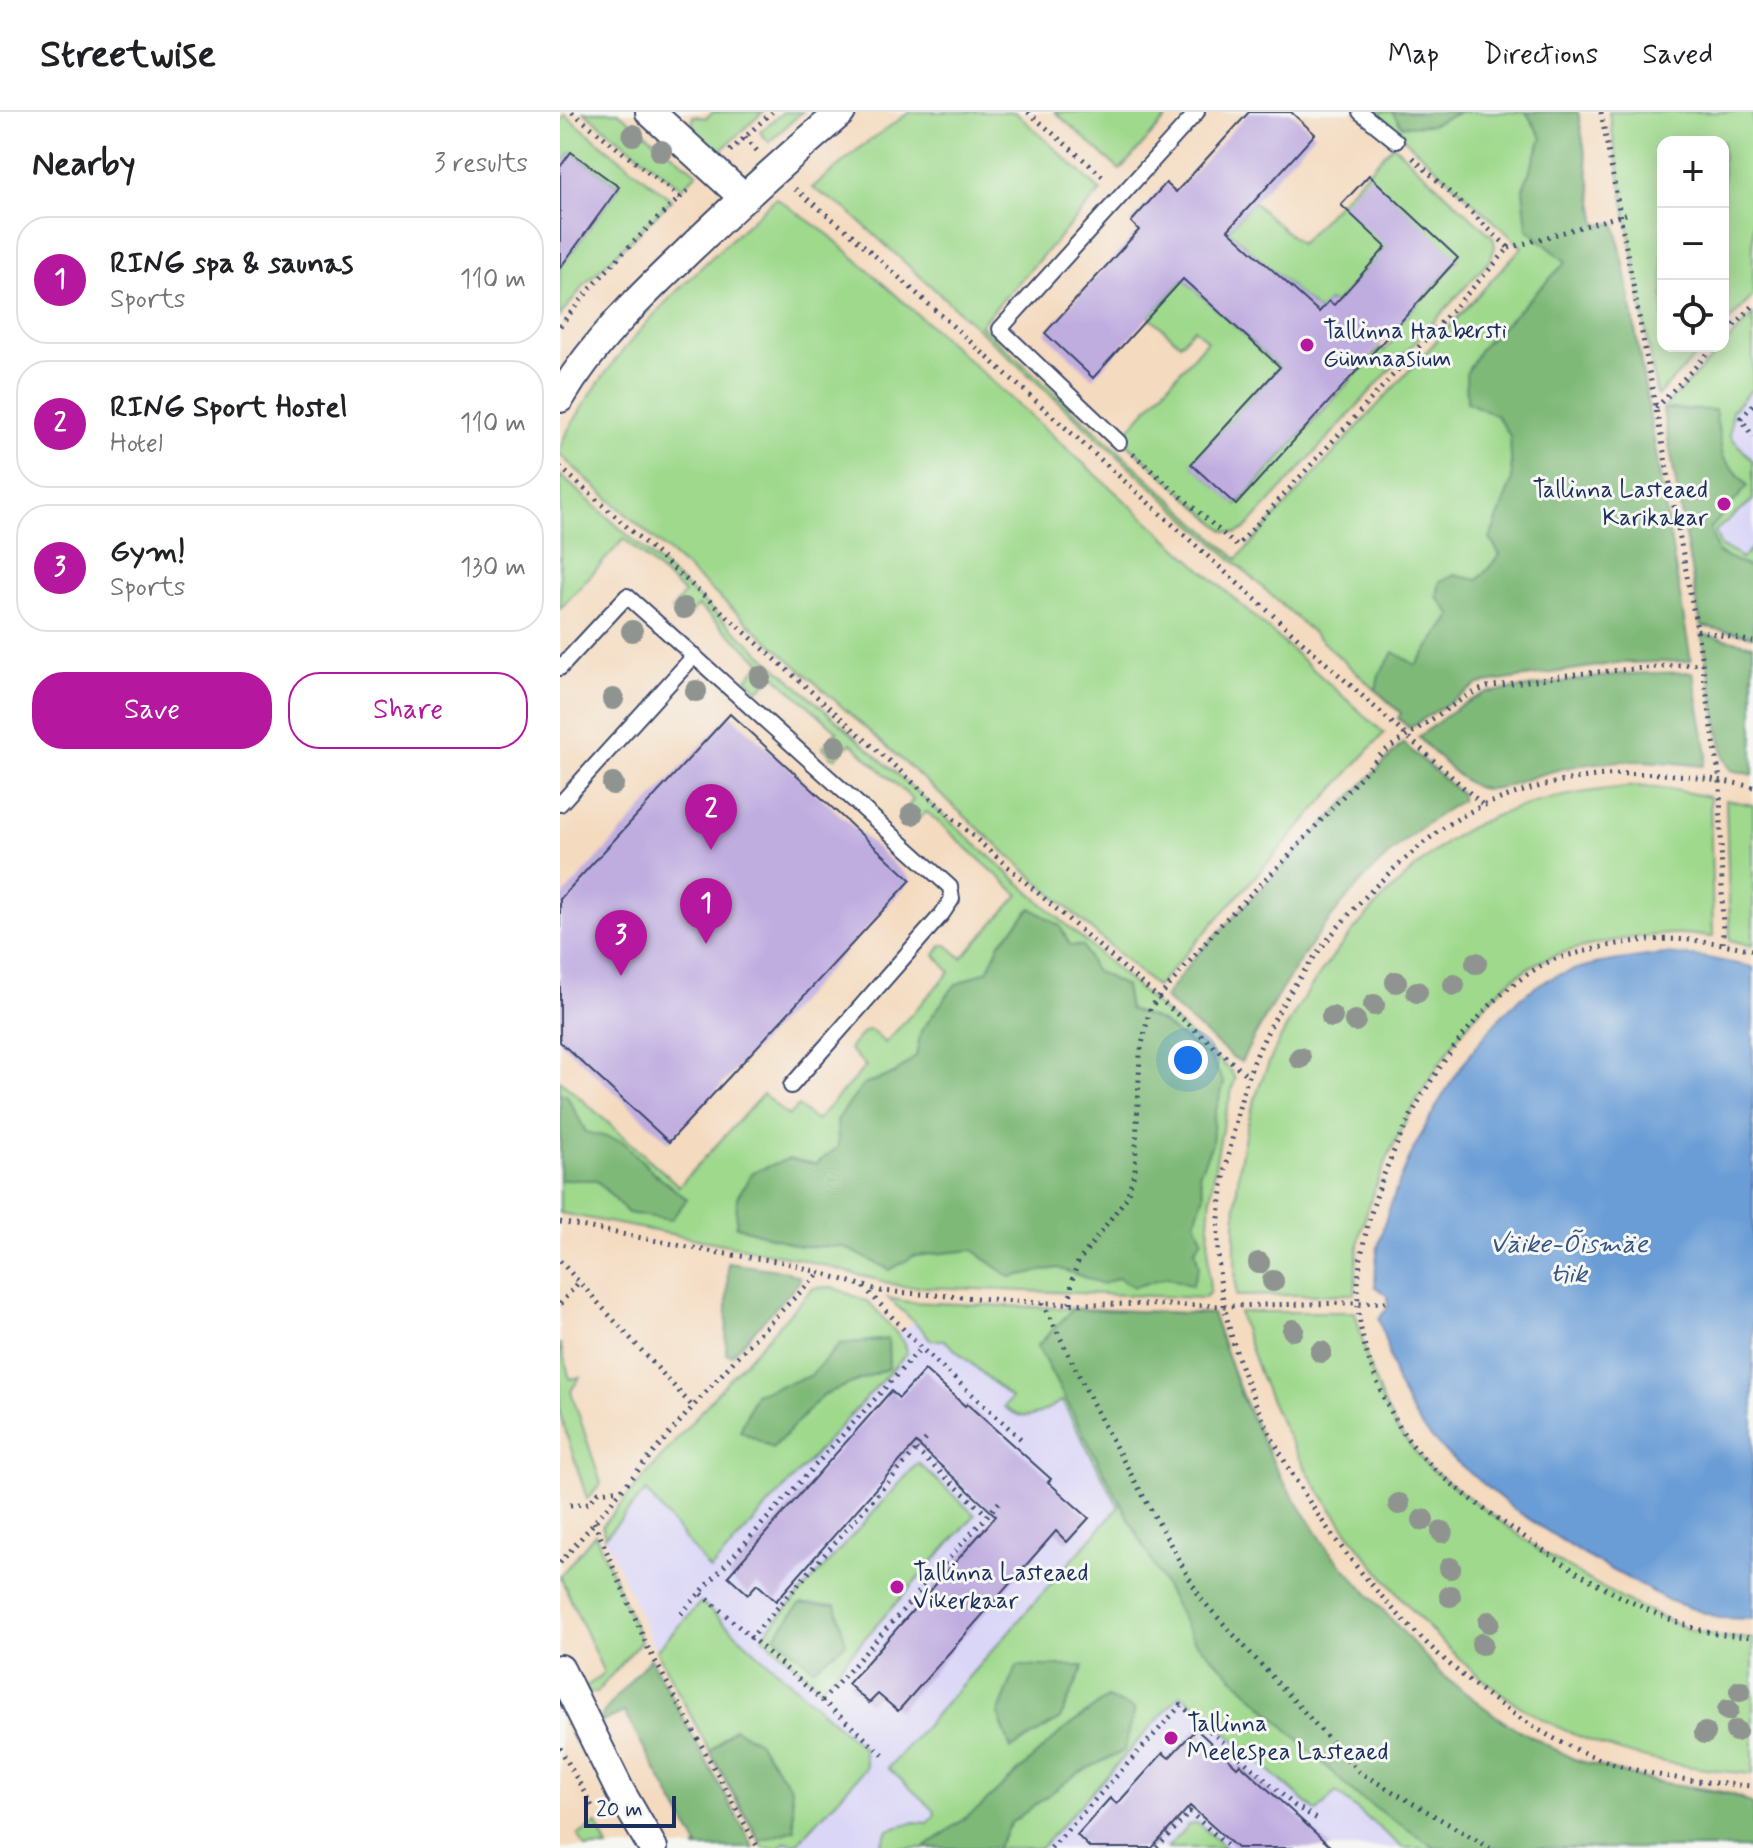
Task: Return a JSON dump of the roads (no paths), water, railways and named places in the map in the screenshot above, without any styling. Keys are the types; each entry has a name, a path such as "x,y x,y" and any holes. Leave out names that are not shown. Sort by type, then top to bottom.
{"street":[{"path":"650,112 743,197"},
{"path":"560,398 576,371 633,304 743,197 841,112"},
{"path":"560,1669 653,1848"}],"lane":[{"path":"1119,442 1000,329 1197,112"},
{"path":"1360,112 1396,141"},
{"path":"560,668 627,596 950,887 952,899 942,914 791,1086"},
{"path":"560,804 694,656"}],"water":[{"name":"Väike-Õismäe tiik","path":"1664,954 1702,957 1753,967 1753,1619 1719,1618 1668,1600 1584,1555 1515,1510 1446,1453 1423,1429 1395,1377 1379,1318 1388,1308 1387,1295 1375,1286 1376,1259 1388,1211 1419,1139 1461,1067 1485,1035 1510,1008 1549,979 1598,964"}],"place":[{"name":"Tallinna Haabersti Gümnaasium","path":"1307,345"},
{"name":"Tallinna Lasteaed Karikakar","path":"1724,504"},
{"name":"RING Sport Hostel","path":"711,850"},
{"name":"RING spa & saunas","path":"706,944"},
{"name":"Gym!","path":"621,976"},
{"name":"Tallinna Lasteaed Vikerkaar","path":"897,1587"},
{"name":"Tallinna Meelespea Lasteaed","path":"1171,1738"}]}
